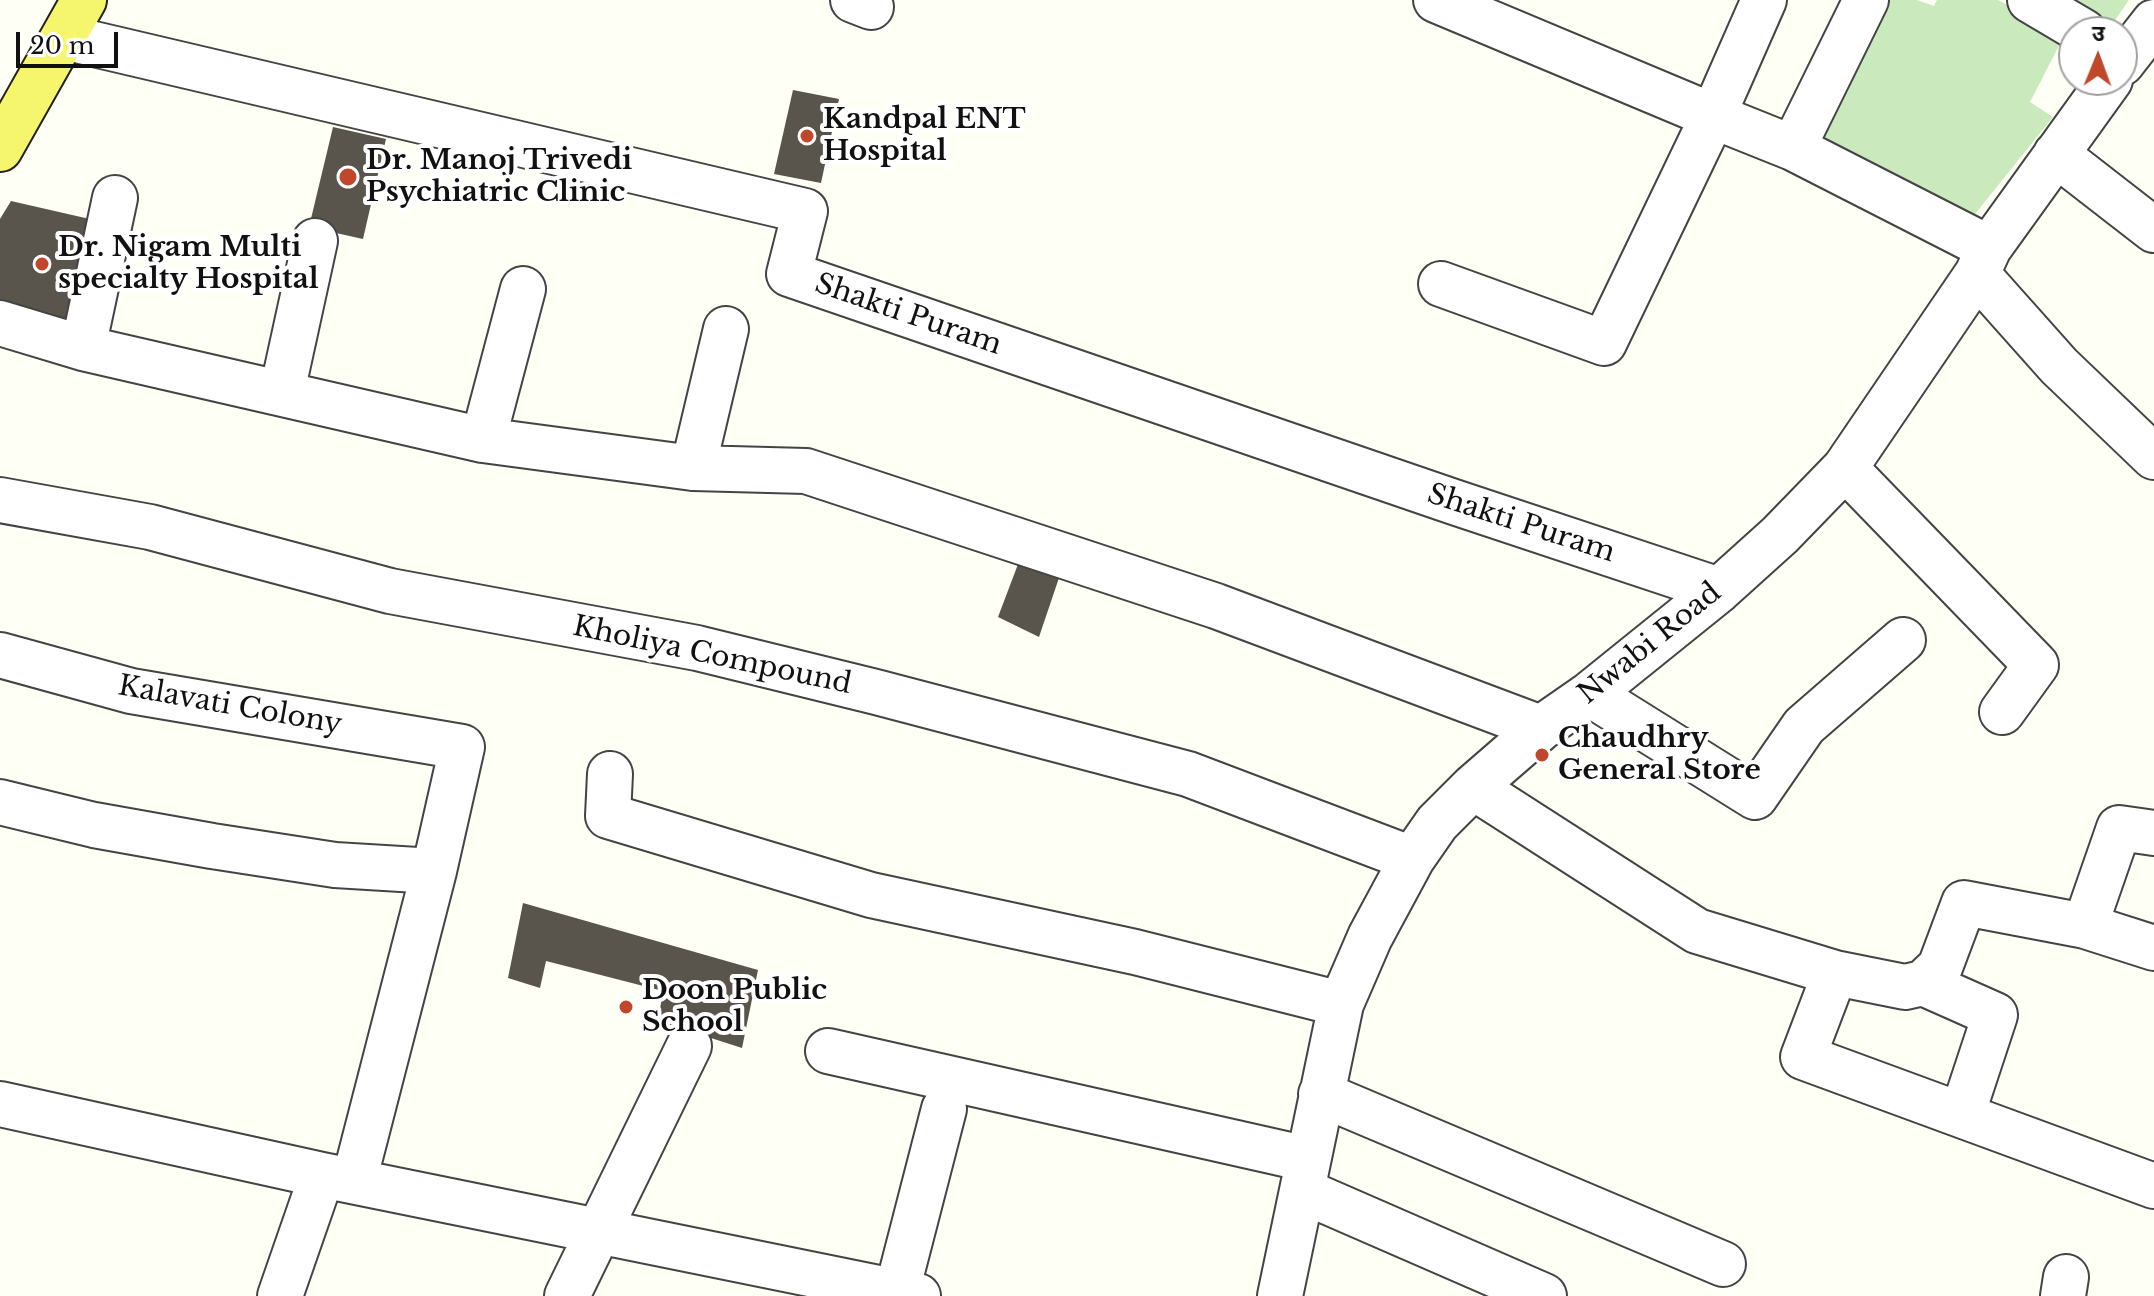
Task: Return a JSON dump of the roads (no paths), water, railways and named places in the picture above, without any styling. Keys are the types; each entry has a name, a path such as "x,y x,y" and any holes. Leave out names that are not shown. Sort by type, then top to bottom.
{"main road":[{"path":"4,131 74,18"}],"street":[{"path":"1436,0 1793,148 1983,261 2059,366 2154,457"},
{"path":"1441,284 1604,343 1713,116 1764,0"},
{"path":"1793,148 1866,0"},
{"path":"2030,0 2058,17"},
{"name":"Shakti Puram","path":"74,18 805,211 789,274 1719,590"},
{"name":"Nwabi Road","path":"1280,1296 1341,1004 1370,937 1412,859 1437,823 1473,787 1541,728 1590,694 1719,590 1780,535 1845,468 2056,154 2099,96"},
{"path":"2056,154 2154,230"},
{"path":"83,348 115,198"},
{"path":"282,392 315,241"},
{"path":"483,440 523,289"},
{"path":"0,323 83,348 483,440 693,468 806,471 1216,606 1541,728"},
{"path":"693,468 726,329"},
{"path":"1845,468 2036,665 2002,712"},
{"name":"Kholiya Compound","path":"0,500 150,527 390,591 697,648 876,692 1188,774 1412,859"},
{"path":"1590,694 1755,797 1804,726 1903,640"},
{"name":"Kalavati Colony","path":"0,655 131,691 462,747 434,871"},
{"path":"610,774 608,816 871,895 1135,952 1341,1004"},
{"path":"1473,787 1697,931 1835,973 1905,987 1923,983 1940,967 1964,903 2085,926 2154,948"},
{"path":"0,802 94,825 212,846 335,865 434,871 338,1178 280,1296"},
{"path":"2085,926 2119,828 2154,833"},
{"path":"1835,973 1803,1057 2154,1186"},
{"path":"1923,983 1995,1015 1962,1115"},
{"path":"567,1296 689,1046"},
{"path":"828,1051 1305,1175 1544,1296"},
{"path":"1321,1094 1723,1264"},
{"path":"0,1104 338,1178 908,1294 944,1109"}],"place":[{"name":"Kandpal ENT Hospital","path":"807,136"},
{"name":"Dr. Manoj Trivedi Psychiatric Clinic","path":"348,177"},
{"name":"Dr. Nigam Multi specialty Hospital","path":"42,264"},
{"name":"Chaudhry General Store","path":"1542,755"},
{"name":"Doon Public School","path":"626,1007"}]}
